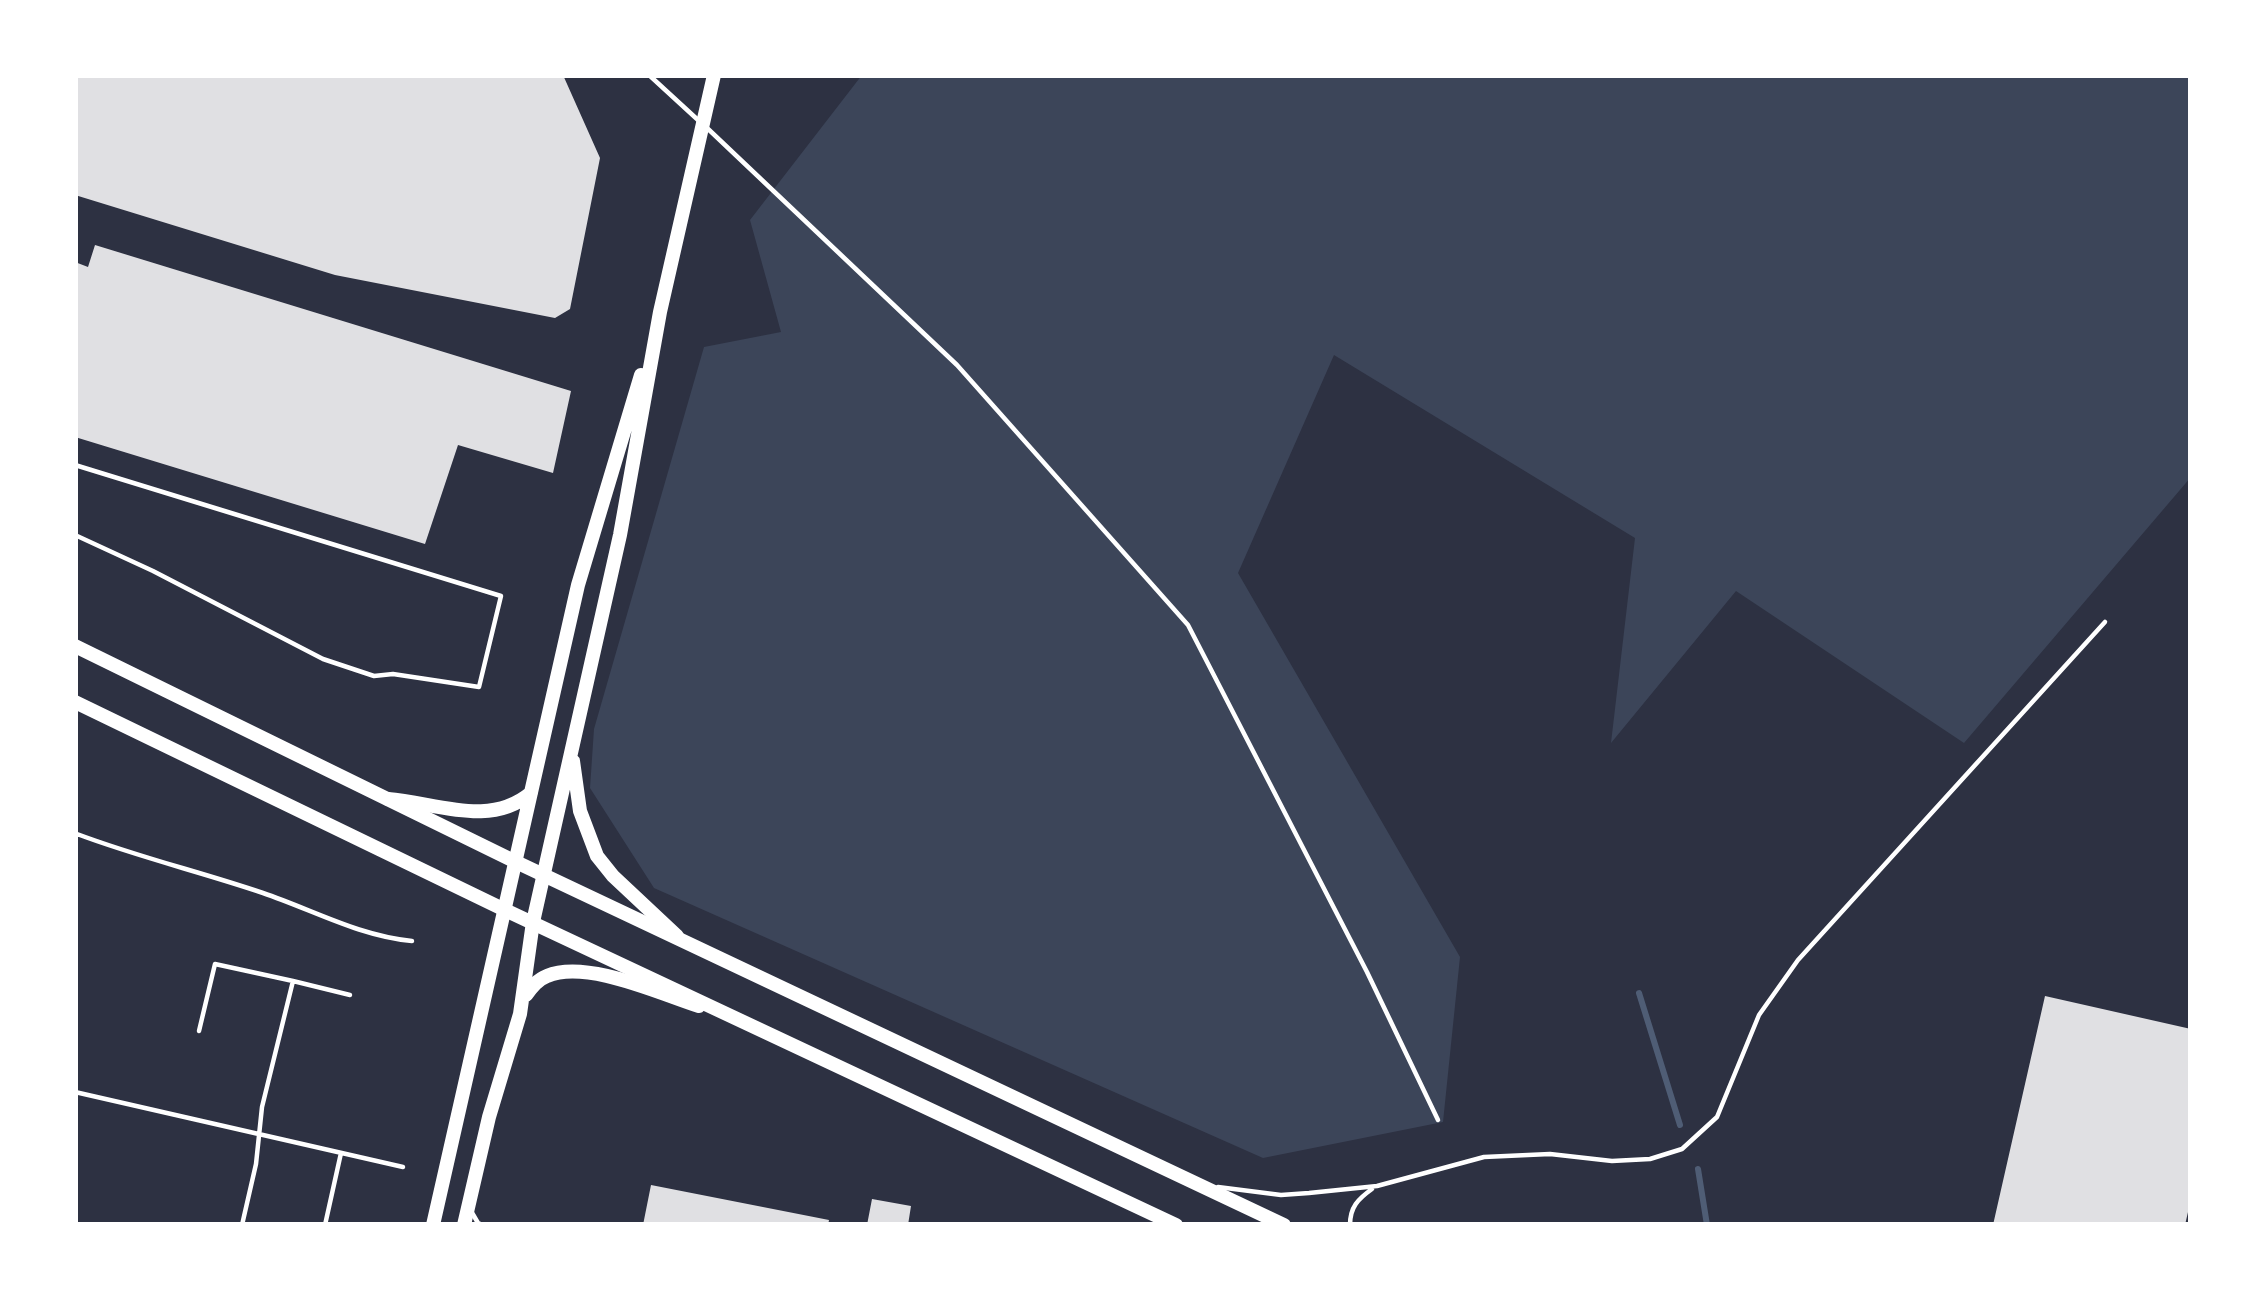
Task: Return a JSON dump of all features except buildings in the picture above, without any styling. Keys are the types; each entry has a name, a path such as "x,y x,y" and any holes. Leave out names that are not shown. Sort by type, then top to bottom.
{"main road":[{"path":"464,1225 523,999 533,922 620,535 660,312 714,75"},
{"path":"433,1225 578,585 660,312"},
{"path":"75,646 515,862 1284,1225"},
{"path":"75,702 1176,1225"},
{"path":"571,751 580,811 597,856 682,941"},
{"path":"388,799 479,813 508,808 532,793"},
{"path":"523,999 543,977 574,971 739,1018"}],"lane":[{"path":"649,75 957,365 1188,625 1438,1120"},
{"path":"75,465 501,596 479,687 393,674 374,676 323,659 75,535"},
{"path":"1193,1184 1281,1195 1377,1186 1484,1157 1550,1154 1612,1161 1650,1159 1682,1149 1717,1117 1759,1015 1798,960 2105,622"},
{"path":"75,839 77,834 134,856 262,893 379,938 412,941"},
{"path":"199,1031 215,964 350,995"},
{"path":"242,1225 256,1164 262,1107 293,981"},
{"path":"75,1092 403,1167"},
{"path":"325,1225 341,1153"},
{"path":"1350,1225 1358,1199 1377,1186"},
{"path":"468,1206 483,1225"}],"shaded area":[{"path":"862,75 2191,75 2191,477 1964,743 1736,591 1611,743 1635,538 1334,355 1238,573 1460,957 1443,1122 1263,1158 654,888 590,788 594,729 704,347 781,332 750,220"}],"waterway":[{"path":"1639,993 1680,1125"},
{"path":"1698,1169 1707,1225"}]}
